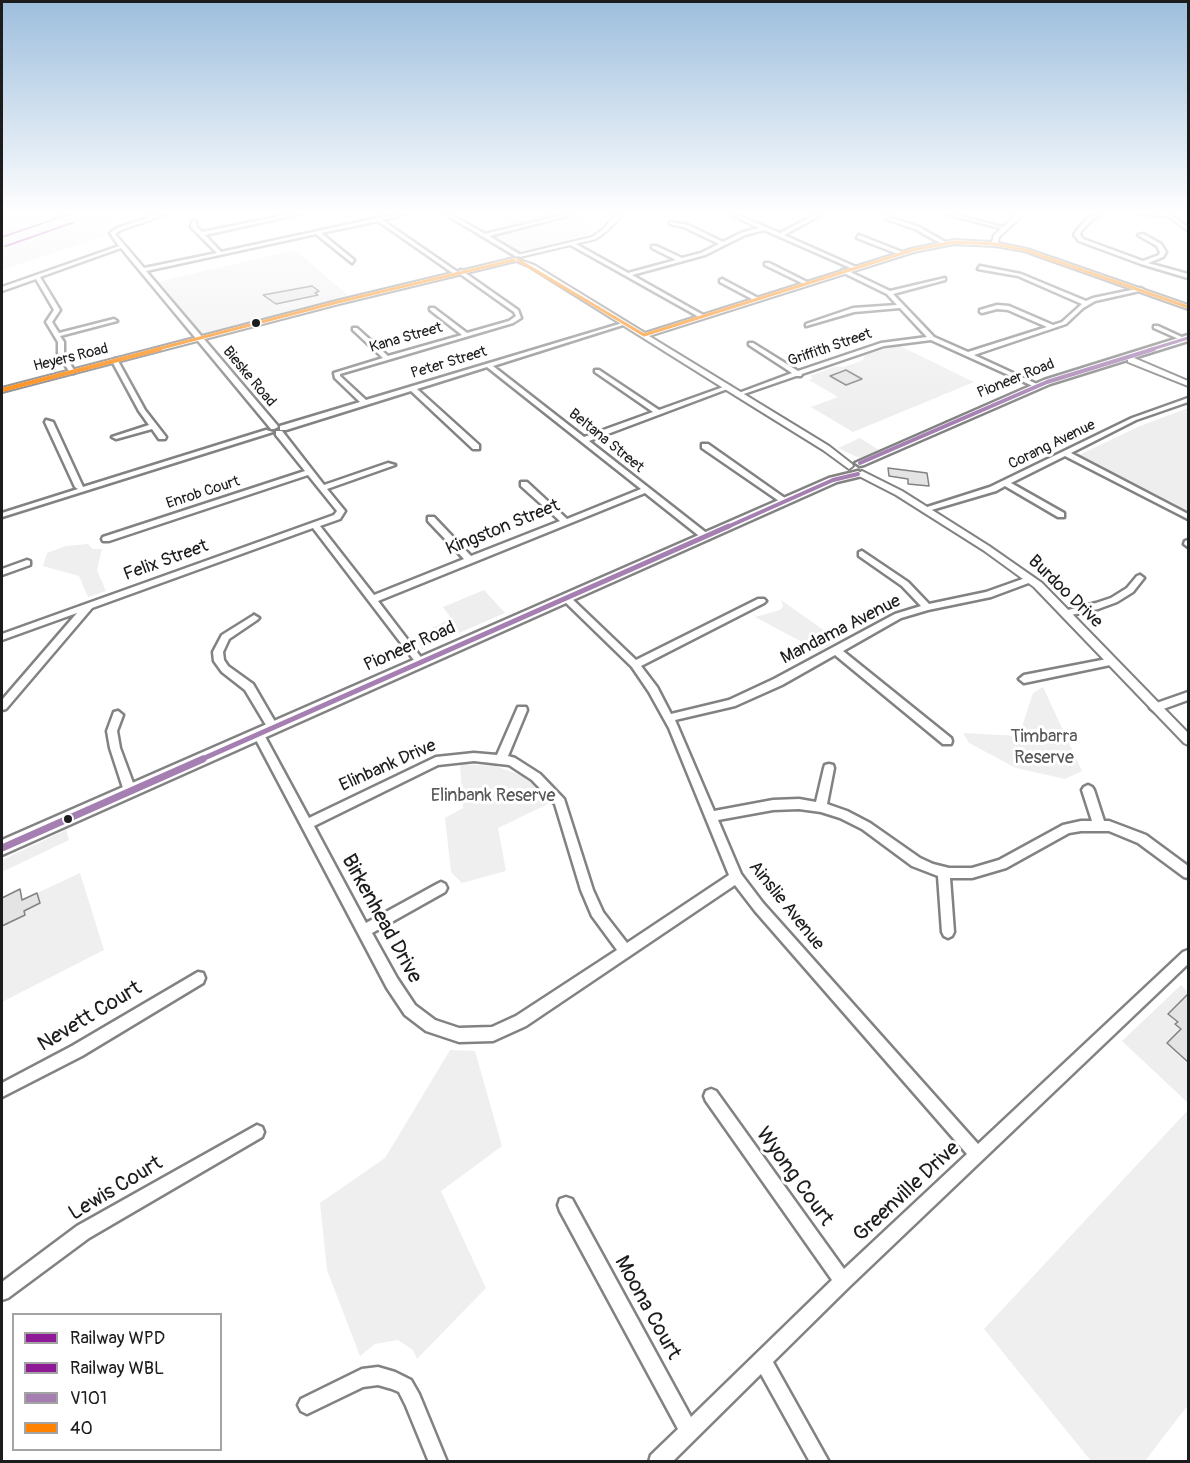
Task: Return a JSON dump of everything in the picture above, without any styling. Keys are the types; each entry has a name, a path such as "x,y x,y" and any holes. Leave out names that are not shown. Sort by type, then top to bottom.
{"main road":[{"name":"Pioneer Road","path":"2,848 1040,388 1187,340"}],"street":[{"path":"2,289 20,282"},
{"path":"41,282 57,310 49,322 61,342 61,353 72,372"},
{"name":"Bieske Road","path":"153,282 276,430 341,511 341,514"},
{"name":"Heyers Road","path":"2,390 418,282"},
{"name":"Kana Street","path":"365,403 336,374 386,357 511,322 519,317 519,314 473,282"},
{"name":"Burdoo Drive","path":"558,282 925,509 1031,579 1067,613 1155,708 1188,740"},
{"path":"641,282 701,316"},
{"path":"724,282 756,299"},
{"path":"867,282 889,293 932,338 1040,388"},
{"path":"889,293 933,282"},
{"path":"1035,282 1085,303"},
{"path":"1119,282 1188,308"},
{"path":"644,335 806,283"},
{"path":"969,354 1069,321 1085,303 1141,290"},
{"path":"808,325 853,310 902,306"},
{"path":"982,311 997,307 1009,308 1053,327"},
{"path":"432,309 466,335"},
{"path":"57,335 114,321"},
{"name":"Peter Street","path":"2,515 624,323"},
{"path":"1155,327 1187,340"},
{"path":"355,329 386,357"},
{"name":"Griffith Street","path":"739,394 884,344 932,338"},
{"path":"751,344 799,375"},
{"path":"1128,358 1188,384"},
{"path":"115,361 142,411 162,437"},
{"name":"Beltana Street","path":"489,365 706,537"},
{"path":"597,370 658,412"},
{"path":"584,440 728,387"},
{"path":"412,388 476,447"},
{"name":"Corang Avenue","path":"925,509 1005,483 1134,419 1188,400"},
{"path":"50,423 79,487"},
{"path":"116,437 153,426"},
{"path":"705,446 785,501"},
{"path":"1065,453 1188,517"},
{"path":"322,488 391,465"},
{"name":"Enrob Court","path":"106,539 309,472"},
{"path":"1005,483 1061,515"},
{"path":"524,484 565,521"},
{"name":"Kingston Street","path":"373,600 646,490"},
{"name":"Felix Street","path":"2,637 341,514"},
{"path":"431,519 469,560"},
{"path":"315,525 420,662"},
{"path":"862,554 904,584 927,607"},
{"path":"2,572 27,563"},
{"path":"1067,613 1114,600 1130,590 1140,578"},
{"name":"Mandama Avenue","path":"669,718 731,703 778,682 898,616 927,607 988,595 1031,579"},
{"name":"Ainslie Avenue","path":"566,598 635,665 654,690 713,816 736,876 759,907 977,1154"},
{"path":"635,665 761,601"},
{"path":"2,706 89,606"},
{"path":"254,618 225,637 218,652 219,661 225,669 249,687 273,727"},
{"path":"836,650 947,741"},
{"path":"1024,679 1112,662"},
{"path":"1155,708 1188,696"},
{"path":"501,759 522,710"},
{"path":"118,715 112,731 130,791"},
{"name":"Birkenhead Drive","path":"258,734 392,983 410,1010 431,1026 459,1035 493,1034 522,1021 736,876"},
{"name":"Elinbank Drive","path":"307,824 436,761 457,757 511,761 536,777 560,802 587,890 598,916 625,950"},
{"path":"821,807 829,768"},
{"path":"1088,790 1098,825"},
{"path":"713,816 773,805 799,804 821,807 843,814 866,826 916,862 944,872 972,873 1002,864 1067,829 1109,826 1142,840 1188,873"},
{"path":"944,872 948,932"},
{"path":"364,931 441,888"},
{"name":"Greenville Drive","path":"658,1461 843,1281 1188,956"},
{"name":"Nevett Court","path":"2,1090 76,1051 198,978"},
{"name":"Wyong Court","path":"711,1096 843,1281"},
{"name":"Lewis Court","path":"2,1292 83,1232 258,1132"},
{"name":"Moona Court","path":"566,1206 689,1431"},
{"path":"763,1361 820,1461"},
{"path":"307,1405 362,1378 378,1376 395,1381 405,1386 413,1400 438,1461"}],"shaded area":[{"path":"898,345 974,382 853,432 811,407 838,397 809,380 813,378 810,376 834,367 844,367 863,360 865,355"},
{"path":"1188,408 1188,511 1079,455 1140,426"},
{"path":"860,438 879,450 859,458 838,448"},
{"path":"484,590 505,613 422,649 414,638 451,618 443,607"},
{"path":"1181,985 1188,992 1188,1103 1122,1041"}],"green space":[{"path":"157,282 333,282 349,296 200,335"},
{"path":"88,544 93,549 102,549 97,570 106,591 88,597 79,576 43,566 47,553 66,546"},
{"path":"781,600 838,640 819,651 755,617 780,610 783,606"},
{"name":"Timbarra Reserve","path":"1043,687 1082,771 1065,779 1016,768 969,743 963,733 1019,736 1033,693"},
{"name":"Elinbank Reserve","path":"460,764 495,766 518,774 535,785 550,803 498,828 506,871 462,883 451,872 445,818 463,808"},
{"path":"66,830 69,840 2,872 2,860"},
{"path":"80,873 104,950 2,1002 2,926 24,915 24,911 40,903 37,893"},
{"path":"450,1050 475,1051 502,1146 441,1191 486,1288 417,1359 413,1350 398,1340 375,1344 360,1356 327,1270 320,1203 385,1158"},
{"path":"1188,1110 1188,1405 1145,1461 1091,1461 984,1329"}],"building":[{"path":"312,286 319,291 315,293 318,295 276,304 263,295"},
{"path":"846,370 862,379 846,385 830,376"},
{"path":"888,468 927,473 929,486 908,484 908,479 889,476"},
{"path":"20,889 22,900 37,893 40,903 24,911 25,915 2,926 2,898"},
{"path":"1188,994 1188,1062 1167,1043 1181,1029 1175,1024 1178,1022 1168,1014"}],"transit line":[{"name":"40","path":"2,390 421,282"},
{"name":"40","path":"555,282 644,335"},
{"name":"40","path":"644,335 811,282"},
{"name":"40","path":"1117,282 1188,307"},
{"name":"V101","path":"860,463 1047,382 1188,338"},
{"name":"V101","path":"2,848 833,480 858,474"}]}
